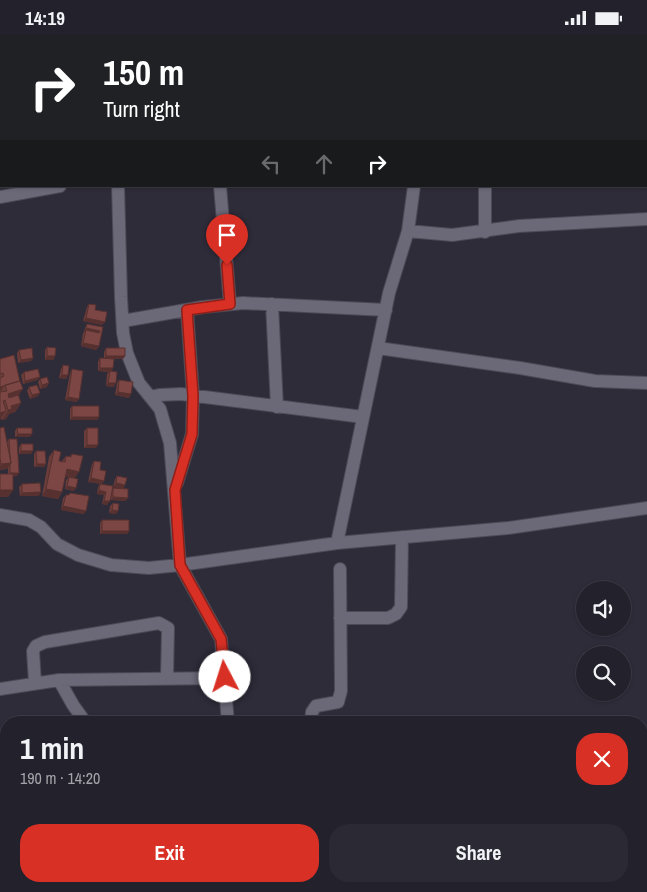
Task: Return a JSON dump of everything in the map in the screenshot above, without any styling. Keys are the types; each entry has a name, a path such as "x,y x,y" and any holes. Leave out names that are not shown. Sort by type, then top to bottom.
{"street":[{"path":"0,197 55,187"},
{"path":"118,187 123,321 127,353 139,383 160,409 170,443 180,565 221,639 228,716"},
{"path":"220,187 230,304"},
{"path":"337,543 389,293 408,231 414,187"},
{"path":"485,187 485,232"},
{"path":"408,231 452,235 519,226 647,219"},
{"path":"123,321 243,303 386,310"},
{"path":"272,304 277,407"},
{"path":"175,490 192,434 193,396 187,310"},
{"path":"378,348 596,381 647,383"},
{"path":"150,397 181,394 363,417"},
{"path":"0,515 29,520 41,527 57,544 78,555 111,565 149,568 337,543 508,528 647,508"},
{"path":"340,618 388,618 396,615 402,607 402,537"},
{"path":"311,716 316,706 338,702 341,691 340,569"},
{"path":"35,683 33,651 36,646 45,642 159,623 168,628 167,679"},
{"path":"0,689 59,680 225,677"},
{"path":"59,680 81,716"}],"building":[{"path":"89,304 96,305 95,310 107,312 105,322 86,318"},
{"path":"87,324 103,327 99,346 83,343 86,330 99,333 100,331 86,328"},
{"path":"47,347 56,348 55,356 47,356"},
{"path":"32,348 33,358 21,360 19,350"},
{"path":"106,348 125,348 125,356 106,356"},
{"path":"14,355 20,381 0,387 0,378 4,376 3,373 0,374 0,359"},
{"path":"100,358 114,359 113,368 100,368"},
{"path":"63,365 69,366 68,375 62,375"},
{"path":"38,369 40,377 25,381 24,372"},
{"path":"72,369 83,371 79,399 68,397"},
{"path":"110,371 117,372 116,383 108,383"},
{"path":"47,377 49,383 42,385 40,379"},
{"path":"119,380 133,382 131,394 118,392"},
{"path":"20,381 23,389 8,394 9,398 18,395 21,403 11,406 12,409 8,410 5,400 3,401 6,411 0,413 0,392 7,391 5,385"},
{"path":"37,385 40,393 32,395 29,387"},
{"path":"72,406 99,406 99,417 72,417"},
{"path":"4,427 11,463 1,464 0,428"},
{"path":"17,428 32,428 32,434 18,434"},
{"path":"87,428 98,428 98,445 87,445"},
{"path":"9,439 17,439 19,473 10,473"},
{"path":"21,444 33,444 33,451 21,451"},
{"path":"54,450 61,452 59,461 65,462 66,456 71,457 72,454 83,456 79,472 67,469 62,492 46,489"},
{"path":"36,451 45,451 46,464 37,464"},
{"path":"94,461 101,462 100,470 106,471 104,481 91,478"},
{"path":"0,474 13,474 13,490 0,490"},
{"path":"117,476 127,478 125,485 116,483"},
{"path":"69,477 78,479 76,488 67,486"},
{"path":"40,483 41,492 22,493 22,484"},
{"path":"100,484 113,486 110,501 104,501 106,492 99,490"},
{"path":"113,488 128,489 128,498 113,497"},
{"path":"70,493 89,496 86,511 63,506 66,495"},
{"path":"113,503 119,504 118,511 112,510"},
{"path":"102,520 129,520 129,531 102,531"}],"route":[{"path":"225,677 221,639 180,565 175,490 192,434 193,396 187,310 230,304 227,265"}]}
